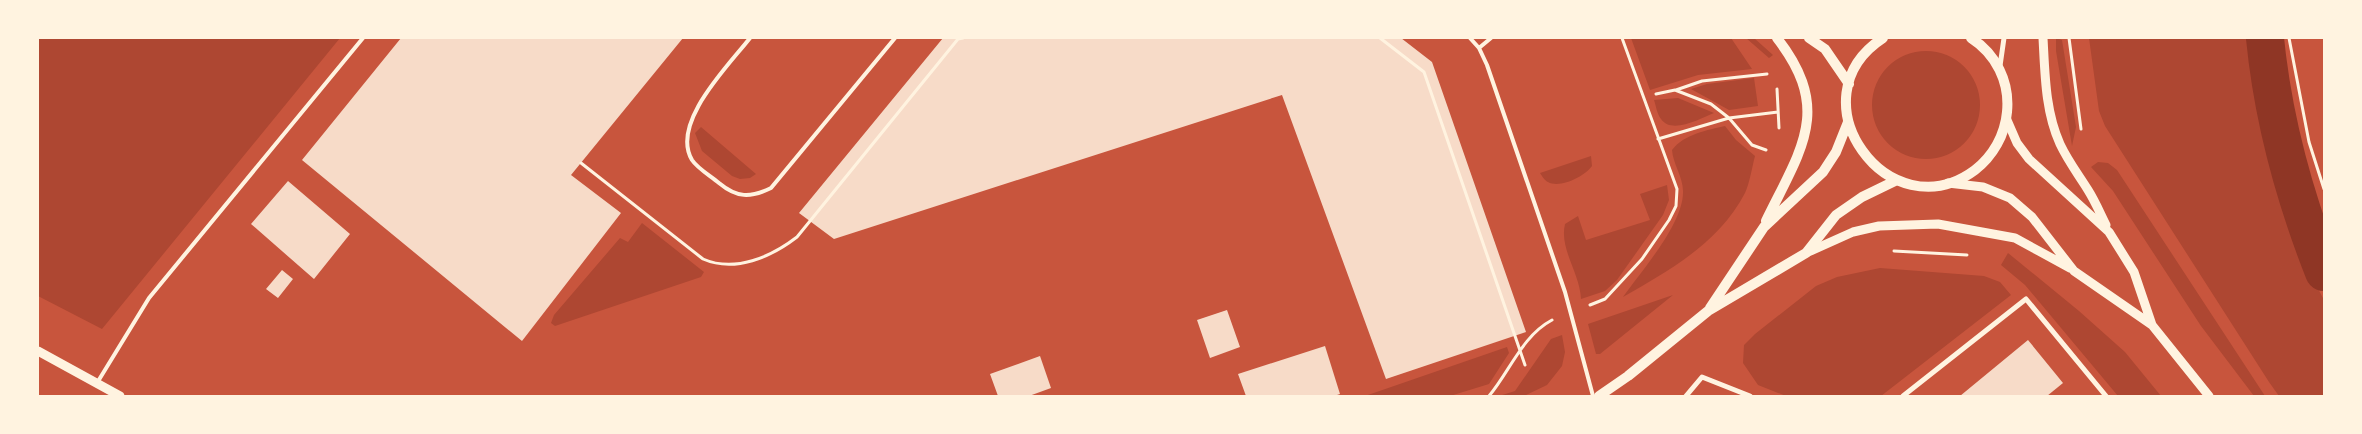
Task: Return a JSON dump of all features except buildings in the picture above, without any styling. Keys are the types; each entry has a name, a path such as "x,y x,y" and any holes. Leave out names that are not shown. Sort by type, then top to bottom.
{"main road":[{"path":"1708,311 1764,227 1805,136 1809,109 1800,72 1777,38"},
{"path":"1809,38 1825,49 1849,84"},
{"path":"1882,38 1860,60 1849,84 1846,103 1848,122 1852,135 1865,157 1874,166 1896,180 1922,186 1948,183 1982,165 1998,144 2007,120 2007,94 2000,69 1984,48 1971,38"},
{"path":"1764,227 1824,172 1836,152 1848,122"},
{"path":"1598,396 1628,376 1708,311 1806,253 1836,215 1862,197 1896,180"}],"street":[{"path":"2000,69 2004,38"},
{"path":"2043,38 2046,85 2050,110 2059,142 2072,169 2089,190 2109,232 2134,272 2152,325"},
{"path":"2007,120 2017,143 2029,159 2109,232"},
{"path":"1948,183 1983,187 2010,198 2032,217 2074,271"},
{"path":"1806,253 1853,232 1879,226 1938,224 2015,238 2074,271 2152,325 2209,396"},
{"path":"1903,396 2026,299 2104,394 2096,396"},
{"path":"38,351 120,396"},
{"path":"1686,396 1702,377 1750,396"}],"lane":[{"path":"97,384 149,298 363,38"},
{"path":"750,38 694,113 688,133 689,153 693,162 731,193 740,195 751,195 771,188 895,38"},
{"path":"1470,38 1478,48 1490,74 1565,292 1593,396"},
{"path":"1478,48 1491,38"}],"path":[{"path":"1380,38 1424,72 1525,365"},
{"path":"1585,307 1605,299 1620,285 1663,230 1676,206 1677,189 1622,38"},
{"path":"2068,160 2078,146 2082,130 2069,38"},
{"path":"2289,38 2309,142 2324,190"},
{"path":"1656,94 1702,81 1767,74"},
{"path":"1675,90 1711,104 1729,118 1752,145 1766,150"},
{"path":"1658,139 1729,118 1778,112"},
{"path":"581,163 608,184"},
{"path":"1489,396 1538,327 1555,318"}],"shaded area":[{"path":"38,38 340,38 102,329 38,296"},
{"path":"1631,38 1731,38 1752,69 1698,75 1650,90"},
{"path":"1746,38 1754,38 1773,55 1769,58"},
{"path":"2056,38 2062,40 2076,127 2072,146 2056,51"},
{"path":"2089,38 2248,38 2266,130 2286,205 2316,285 2324,300 2324,396 2279,396 2269,382 2105,126 2099,111"},
{"path":"1926,51 1947,55 1964,67 1976,84 1980,105 1976,126 1964,143 1947,155 1926,159 1905,155 1888,143 1876,126 1872,105 1876,84 1888,67 1905,55"},
{"path":"1754,78 1758,106 1729,110 1691,89 1707,84"},
{"path":"1678,98 1714,113 1687,124 1672,126 1666,124 1658,115 1654,100"},
{"path":"1725,126 1736,140 1755,156 1745,193 1722,227 1692,254 1623,297 1651,260 1677,217 1683,186 1672,150 1690,136"},
{"path":"701,127 756,174 750,178 740,179 732,176 702,151 695,133"},
{"path":"1591,156 1592,166 1589,170 1565,183 1553,184 1548,182 1540,173"},
{"path":"2098,162 2108,163 2117,170 2265,396 2254,396 2201,326 2113,191 2091,167"},
{"path":"1667,185 1669,200 1663,215 1617,280 1605,291 1581,299 1580,289 1565,243 1565,224 1578,216 1586,240 1650,220 1640,194"},
{"path":"642,223 704,272 701,277 555,326 551,323 554,315 620,238 628,242"},
{"path":"2008,253 2079,311 2125,352 2161,396 2118,396 2025,285 2001,265"},
{"path":"1880,268 1984,276 2000,282 2011,295 1881,396 1786,396 1758,385 1743,363 1744,345 1755,334 1816,286 1837,277"},
{"path":"1673,295 1600,354 1596,354 1588,324"},
{"path":"1562,335 1565,352 1562,366 1547,385 1524,396 1499,396 1515,391 1551,339"},
{"path":"1507,347 1509,353 1489,384 1450,396 1365,396"}],"waterway":[{"path":"2265,38 2273,98 2286,157 2303,215 2324,272"}]}
